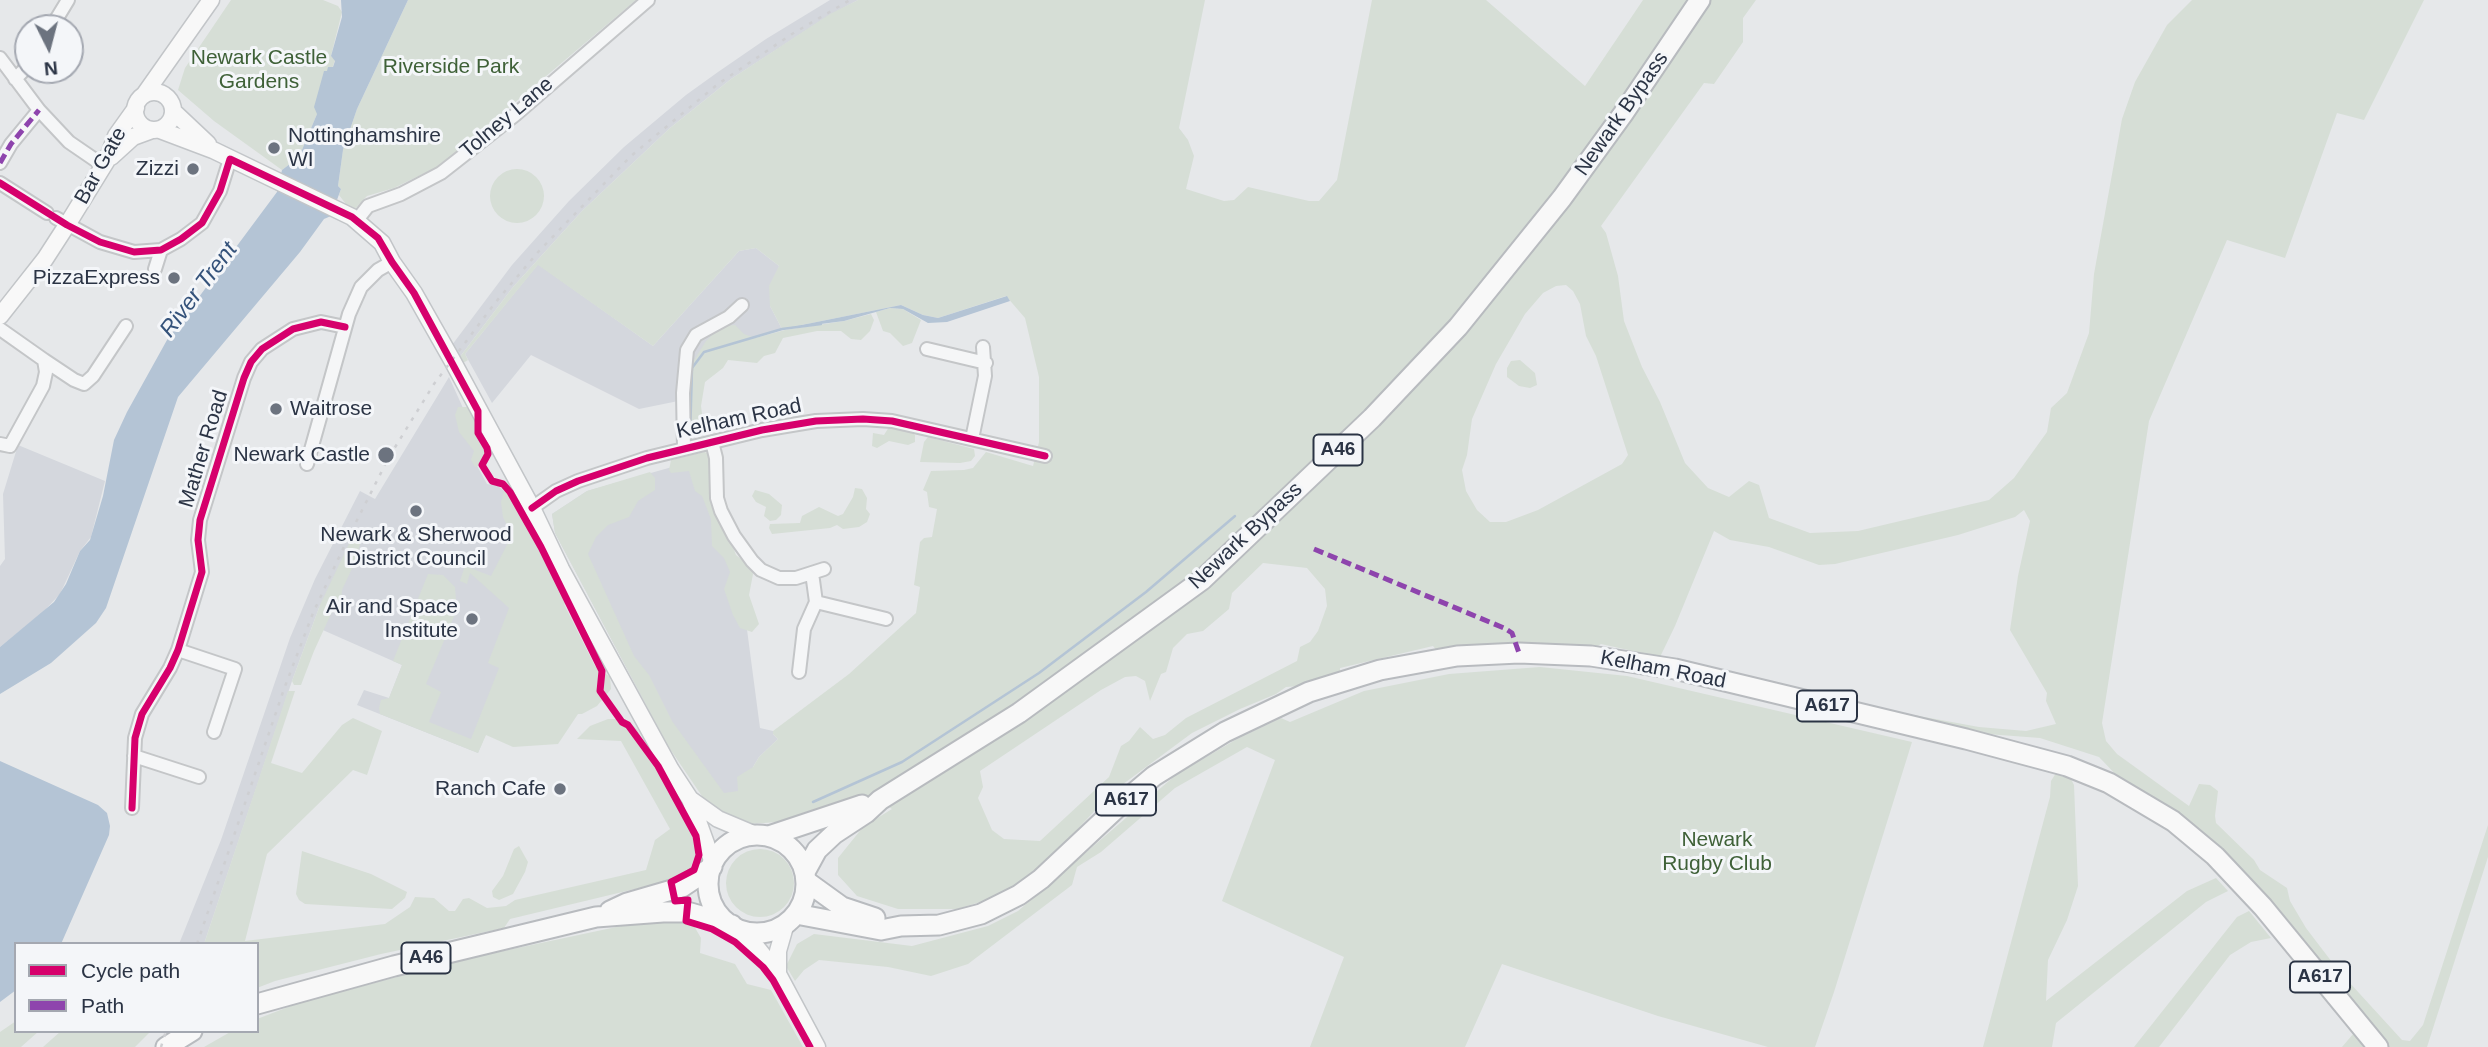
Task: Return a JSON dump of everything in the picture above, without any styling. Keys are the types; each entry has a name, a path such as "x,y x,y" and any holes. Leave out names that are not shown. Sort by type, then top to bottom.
{"highway":[{"name":"Newark Bypass","path":"806,877 817,850 834,834 866,813 880,800 1018,713 1202,580 1372,418 1458,327 1562,198 1700,0"},
{"name":"Kelham Road","path":"791,918 881,930 959,921 1001,905 1041,879 1154,776 1225,732 1299,697 1360,675 1418,662 1497,653 1581,655 1646,663 1966,739 2067,766 2131,794 2173,821 2215,856 2258,901 2378,1047"},
{"name":"Newark Bypass","path":"763,836 880,800"},
{"path":"763,836 792,849 800,859 806,877 804,898 791,918 777,928 762,932 734,926 717,911 710,896 712,865 720,852 732,842 763,836"},
{"name":"A46","path":"596,918 627,904 682,887 712,865"},
{"name":"Kelham Road","path":"806,877 842,907 901,926"},
{"name":"A46","path":"259,1003 394,966 596,918 687,912 734,926"},
{"path":"168,1046 189,1033"}],"main road":[{"name":"Bar Gate","path":"0,316 45,259 57,219 106,163 116,136 211,0"},
{"path":"165,95 171,57"},
{"path":"214,149 146,128 137,120 140,102 155,92 165,95 170,99 174,112 214,149 358,220 382,243 391,262 414,293 532,508 561,569 670,771 690,799 712,865"},
{"path":"106,163 133,137 169,123 174,112"},
{"path":"690,799 718,820 763,836"},
{"path":"778,974 778,951 791,918"},
{"path":"734,926 758,949 778,974 815,1044"}],"street":[{"name":"Tolney Lane","path":"358,220 372,204 397,196 441,173 515,115 648,0"},
{"path":"0,58 14,78"},
{"path":"19,84 69,142 106,163"},
{"path":"0,163 11,144 39,110"},
{"path":"0,183 100,242 134,252 161,250 202,223 220,191 230,159"},
{"path":"155,269 161,250"},
{"path":"307,464 345,327 361,287 378,270 391,262"},
{"path":"684,449 683,393 687,350 696,335 729,317 742,305"},
{"name":"Mather Road","path":"132,808 135,738 142,714 170,668 202,572 198,540 200,520 251,362 262,349 297,328 321,322 345,327"},
{"path":"0,329 74,380 84,384 93,376 127,326"},
{"path":"972,439 985,376 983,347"},
{"path":"927,349 986,363"},
{"path":"5,445 43,386 47,372 44,360"},
{"name":"Kelham Road","path":"532,508 556,491 596,474 712,442 794,424 839,419 892,421 1045,456"},
{"path":"712,442 716,458 717,498 721,511 734,536 752,561 761,570 779,578 791,579 818,571 816,602 804,629 799,672"},
{"path":"816,602 879,621"},
{"path":"177,650 240,666 214,732"},
{"path":"134,756 199,777"}],"shaded area":[{"path":"830,0 858,0 731,79 670,128 582,211 513,287 459,358 452,345 512,265 569,201 624,147 718,72"},
{"path":"756,248 779,266 770,306 782,329 704,352 689,367 688,399 639,409 531,355 492,403 465,354 538,264 653,346 739,251"},
{"path":"449,377 482,450 476,464 487,484 498,486 508,494 551,577 478,753 357,705 364,690 389,698 402,665 316,627 320,605 205,942 180,942 221,840 290,638 315,579 360,491 375,499"},
{"path":"18,445 105,481 91,537 80,551 60,594 42,613 0,647 0,566 5,559 3,494"},
{"path":"704,458 746,622 760,728 773,731 778,739 759,757 753,767 752,780 732,820 668,746 555,533 552,514 587,491"}],"green space":[{"name":"Newark Castle Gardens","path":"231,0 323,0 338,6 342,12 331,56 335,60 317,114 299,157 282,170 214,121 178,90 185,68"},
{"name":"Riverside Park","path":"408,0 636,0 441,165 394,188 367,196 352,212 339,195 343,150 357,109"},
{"path":"858,0 1205,0 1179,128 1188,140 1194,156 1186,189 1224,201 1234,200 1248,187 1319,201 1337,180 1372,0 1486,0 1585,86 1643,0 1756,0 1743,18 1743,42 1714,84 1704,83 1601,226 1606,233 1618,276 1624,321 1685,463 1708,488 1729,497 1749,481 1759,485 1769,518 1810,533 1858,531 1989,500 2014,478 2047,432 2051,408 2067,393 2089,333 2094,274 2122,119 2135,82 2167,25 2192,0 2424,0 2364,120 2337,113 2285,258 2227,240 2149,421 2102,723 2106,741 2117,754 2189,806 2199,784 2210,785 2218,791 2216,823 2254,860 2260,870 2287,888 2290,901 2306,928 2338,970 2402,1040 2410,1041 2423,1025 2488,825 2488,857 2427,1047 2342,1047 2365,1020 2280,918 2121,780 2099,757 2040,738 1987,734 1875,708 1979,727 2026,731 2056,724 2046,701 2047,693 2010,630 2030,521 2024,510 2015,517 1958,535 1835,564 1819,565 1769,547 1730,540 1714,531 1660,657 1601,644 1596,647 1545,646 1437,651 1433,646 1340,668 1340,672 1324,680 1286,687 1192,733 1111,793 1051,858 1021,884 990,899 957,909 898,909 857,896 838,875 838,858 863,827 892,809 871,795 801,820 764,823 747,824 732,820 708,805 668,746 555,533 552,514 587,491 650,472 655,478 655,490 638,501 629,517 608,525 596,537 588,554 634,656 649,675 672,721 724,793 738,791 737,777 753,767 759,757 778,739 773,731 849,674 916,613 920,587 914,585 920,542 924,538 932,537 937,509 929,507 927,492 923,490 931,471 973,468 986,452 1033,466 1039,442 1039,377 1025,318 1006,296 938,318 923,315 901,305 782,329 770,306 769,286 779,266 756,248 739,251 653,346 538,265 465,354 468,360 463,363 459,358 513,287 582,211 670,128 731,79 830,14","holes":["1566,285 1580,304 1586,336 1596,356 1628,455 1622,464 1538,510 1506,522 1490,522 1477,510 1466,491 1462,470 1472,419 1496,364 1525,314 1543,293 1556,286","1263,563 1307,568 1325,589 1327,606 1318,631 1310,642 1300,647 1297,661 1186,718 1165,735 1153,739 1140,727 1129,741 1121,746 1109,777 1040,841 1004,839 992,830 978,798 983,787 980,771 1101,690 1125,677 1136,676 1145,681 1150,701 1161,674 1166,672 1173,648 1187,634 1203,631 1229,609 1232,593"]},
{"path":"517,169 536,177 544,196 536,215 517,223 498,215 490,196 498,177"},
{"path":"890,308 903,309 921,320 912,343 903,346 890,333 883,331 876,312"},
{"path":"871,314 874,320 870,331 861,340 851,339 841,331 817,331 783,338 775,353 764,356 757,363 728,360 723,368 705,382 701,406 704,430 696,436 688,437 686,412 690,373 694,360 706,341 721,326 735,325 744,334 755,338"},
{"path":"1520,360 1535,373 1537,385 1530,388 1519,386 1507,377 1507,368 1511,361"},
{"path":"458,407 467,407 484,427 490,453 487,463 475,467 471,460 474,451 459,432 455,415"},
{"path":"889,427 910,430 915,435 915,442 908,445 889,441 877,448 872,446 873,433 884,435"},
{"path":"928,437 974,449 975,456 971,461 960,463 920,462 924,442"},
{"path":"704,452 713,454 730,539 736,555 751,567 753,574 749,595 759,624 752,632 740,628 733,615 724,589 730,572 724,558 712,546 711,519 702,496 695,491 689,471 671,473 669,470 671,460"},
{"path":"855,488 862,489 867,498 866,509 870,514 867,522 859,527 843,529 837,525 772,534 770,524 800,523 802,516 819,507 838,516 843,514"},
{"path":"755,490 769,494 782,505 781,515 776,520 770,521 764,516 766,507 756,502 752,496"},
{"path":"504,491 519,493 575,609 564,604 595,666 610,677 611,689 597,706 578,714 558,744 513,747 486,735 478,753 380,714 379,708 381,700 389,698 402,665 393,661 428,574 443,575 455,587 456,600 460,602 426,684 441,692 429,722 471,739 499,668 488,663 509,608 470,573 467,584 460,581 465,566 491,576 512,535 503,517 501,502"},
{"path":"355,531 360,532 361,541 342,590 341,602 331,614 301,685 294,685 292,681 320,605"},
{"name":"Newark Rugby Club","path":"1540,667 1627,676 1912,742 1815,1047 1768,1047 1658,1016 1502,964 1465,1047 1310,1047 1344,957 1222,901 1275,760 1247,747 1175,788 1101,852 1077,867 1072,885 968,964 931,976 888,967 819,960 804,970 795,981 786,966 797,944 814,934 912,946 988,926 1018,911 1177,774 1237,739 1281,718 1290,722 1364,691 1449,674"},
{"path":"288,691 295,691 271,763 302,773 342,725 353,718 382,731 367,775 353,770 267,854 245,941 385,924 410,907 415,897 434,898 449,911 455,911 463,899 469,898 487,908 506,906 515,900 646,870 655,840 670,829 621,741 577,739 590,726 608,719 625,719 637,729 696,843 690,869 664,882 510,919 504,928 381,954 259,987 259,942 205,942"},
{"path":"2056,773 2071,779 2074,785 2078,886 2067,920 2048,960 2046,1001 2187,891 2216,878 2228,891 2206,902 2056,1023 2052,1047 1983,1047 2050,797 2051,781"},
{"path":"519,846 528,862 525,872 513,894 499,900 493,897 492,891 503,876 514,849"},
{"path":"760,849 773,852 784,859 791,870 794,883 791,896 784,907 773,914 760,917 747,914 736,907 729,896 726,883 729,870 736,859 747,852"},
{"path":"302,851 371,874 407,892 405,898 392,909 305,904 296,894"},
{"path":"2249,911 2271,938 2251,942 2230,955 2159,1047 2134,1047 2237,917"},
{"path":"654,919 682,922 694,926 701,938 700,953 735,964 747,984 771,990 803,1047 204,1047 228,1033 259,1033 259,1018 296,1004 456,961"},
{"path":"14,1022 14,1033 37,1033 21,1047 0,1047 0,1032"},
{"path":"59,1033 149,1033 135,1047 43,1047"}],"water":[{"path":"341,0 408,0 357,109 343,150 338,186 341,189 331,216 324,219 300,252 178,397 106,608 96,623 51,663 0,694 0,647 54,602 66,584 80,551 90,540 103,496 114,440 167,340 277,192 282,170 299,157 317,114 314,107 324,71 333,67 335,61 331,56 342,17"},
{"path":"1007,296 1010,301 947,322 928,323 903,309 890,308 844,321 782,329 901,305 923,315 938,318"},
{"path":"0,761 98,805 107,813 110,826 109,835 62,942 14,942 14,992 0,1002"}],"waterway":[{"path":"690,439 692,368 704,352 782,329 821,324"},
{"path":"813,802 902,762 1039,673 1146,592 1235,516"}],"railway":[{"path":"198,942 284,689 313,613 389,457 434,384 495,303 539,251 631,156 718,84 792,34 850,0"},
{"path":"161,1047 165,1033"}],"marked path":[{"path":"0,163 11,144 39,110"},
{"path":"1314,549 1504,628 1512,633 1519,653"}],"cycle path":[{"path":"0,183 67,225 100,242 134,252 161,250 202,223 220,191 230,159 352,217 378,238 414,293 478,411 478,433 488,454 482,465 492,481 503,484 510,492 541,547 602,671 600,691 658,766 696,836 699,855 694,870 671,882 675,901 688,900 686,921 712,929 735,942 763,967 810,1047"},
{"path":"132,808 135,738 142,714 178,650 202,572 198,540 200,520 251,362 262,349 293,329 321,322 345,327"},
{"path":"532,508 556,491 578,481 647,458 762,430 816,421 892,421 1045,456"}],"place":[{"name":"Nottinghamshire WI","path":"274,148"},
{"name":"Zizzi","path":"193,169"},
{"name":"PizzaExpress","path":"174,278"},
{"name":"Waitrose","path":"276,409"},
{"name":"Newark Castle","path":"386,455"},
{"name":"Newark & Sherwood District Council","path":"416,511"},
{"name":"Air and Space Institute","path":"472,619"},
{"name":"Ranch Cafe","path":"560,789"}],"water label":[{"name":"River Trent","path":"199,290"}]}
